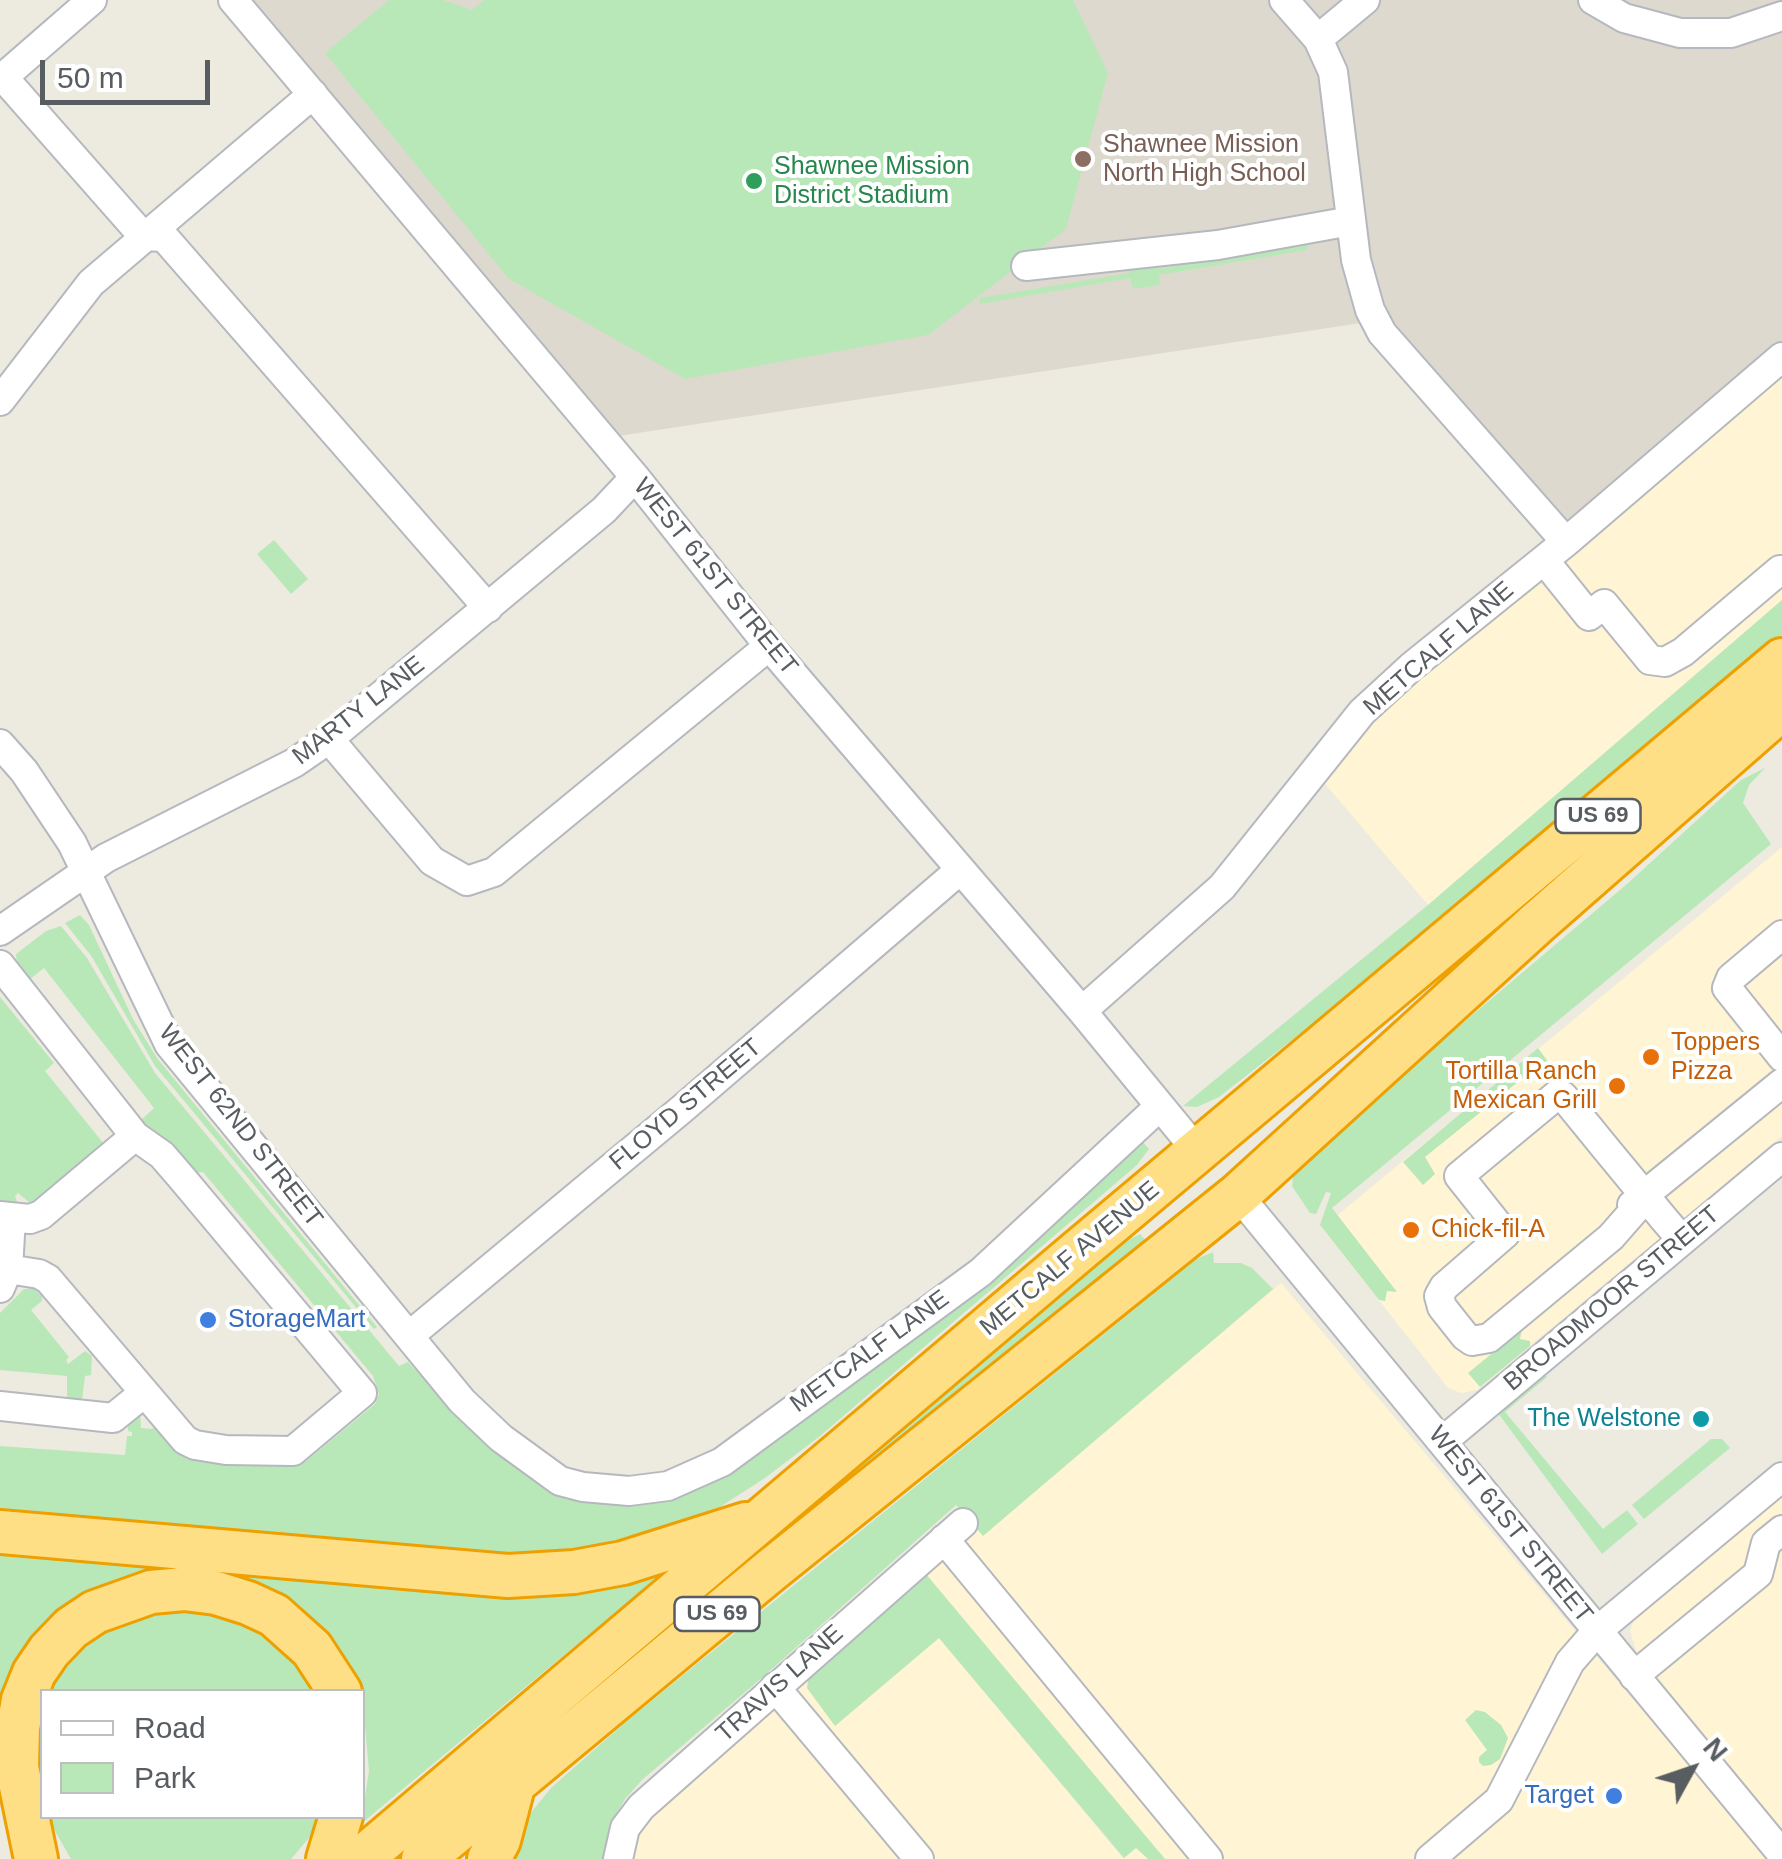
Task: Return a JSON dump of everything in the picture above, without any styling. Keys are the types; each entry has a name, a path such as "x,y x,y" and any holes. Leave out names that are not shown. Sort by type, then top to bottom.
{"highway":[{"name":"METCALF AVENUE","path":"360,1859 1782,660"},
{"name":"US 69","path":"423,1859 770,1571 1238,1195 1552,910 1780,714"},
{"path":"1076,1253 1145,1220 1238,1195 1234,1172 1244,1148 1311,1090 1441,948"},
{"name":"US 69","path":"0,1532 508,1576 574,1572 624,1563 762,1520"},
{"path":"36,1859 17,1766 23,1700 49,1651 70,1628 95,1612 151,1592 184,1589 248,1603 274,1616 312,1649 338,1689"},
{"path":"489,1859 499,1840 514,1783"},
{"path":"328,1859 340,1819"},
{"path":"0,1831 23,1859"}],"street":[{"path":"92,0 2,79 143,236 164,237 488,608"},
{"name":"WEST 61ST STREET","path":"233,0 635,478 769,646 1198,1152"},
{"path":"1284,0 1318,39 1333,72 1356,260 1370,310 1382,333 1555,551 1589,616 1604,604 1650,660 1665,662 1683,652 1780,570"},
{"path":"1318,39 1365,0"},
{"path":"1593,0 1624,18 1680,33 1731,33 1782,16"},
{"path":"6,381 91,283 312,94"},
{"path":"1026,266 1218,246 1351,220"},
{"name":"METCALF LANE","path":"1082,1011 1222,887 1362,712 1782,357"},
{"name":"MARTY LANE","path":"0,931 106,858 294,763 328,739 604,510 635,478"},
{"path":"328,739 432,862 467,881 494,872 769,646"},
{"name":"WEST 62ND STREET","path":"0,744 61,825 170,1044 462,1400 500,1438 537,1467"},
{"name":"FLOYD STREET","path":"408,1336 682,1109 960,870"},
{"path":"1782,935 1731,978 1727,988 1782,1057"},
{"path":"1782,948 1747,976 1744,990 1782,1036"},
{"path":"0,964 135,1136 162,1156 181,1177 362,1393 293,1450 196,1445 185,1440 48,1279 39,1274 3,1280 5,1217 30,1219 40,1215 135,1136"},
{"path":"1682,1240 1646,1197 1558,1094 1459,1176 1505,1234 1453,1278 1439,1296 1454,1325 1472,1341 1489,1338 1611,1237 1646,1197 1782,1083"},
{"name":"METCALF LANE","path":"537,1467 560,1481 629,1492 668,1486 722,1462 991,1263 1160,1106"},
{"name":"BROADMOOR STREET","path":"1442,1441 1782,1157"},
{"name":"WEST 61ST STREET","path":"1238,1195 1782,1854"},
{"path":"0,1406 114,1418 144,1393"},
{"path":"1430,1859 1498,1800 1570,1662 1596,1631 1782,1477"},
{"path":"1634,1676 1758,1574 1774,1537 1740,1512"},
{"name":"TRAVIS LANE","path":"618,1859 626,1828 640,1807 954,1531 1208,1859"},
{"path":"775,1687 920,1859"}],"shaded area":[{"name":"Shawnee Mission North High School","path":"249,0 1782,0 1782,341 1566,522 1387,319 618,436"},
{"path":"1782,371 1782,600 1428,905 1320,778 1371,717"},
{"path":"1782,847 1782,1136 1477,1390 1461,1393 1448,1388 1322,1228"},
{"path":"1281,1283 1768,1859 1165,1859 925,1573 976,1528 983,1535"},
{"path":"1782,1493 1782,1830 1638,1657 1630,1631 1635,1616"},
{"path":"938,1637 1123,1858 1136,1847 1148,1859 632,1859 637,1831 649,1814 809,1673 835,1725"}],"green space":[{"name":"Shawnee Mission District Stadium","path":"389,0 443,0 472,10 484,0 1073,0 1108,73 1066,229 928,335 685,379 509,279 325,53"},
{"path":"1307,245 1307,250 1159,275 1160,285 1133,289 1130,278 980,304 980,298 1129,273 1130,262 1157,258 1158,269"},
{"path":"274,540 308,579 291,594 257,554"},
{"path":"1782,600 1782,636 1411,947 1219,1097 1197,1107 1183,1106 1428,905"},
{"path":"1765,768 1749,785 1743,803 1771,844 1332,1208 1397,1292 1387,1291 1385,1301 1379,1300 1320,1225 1331,1193 1326,1192 1316,1214 1310,1213 1292,1186 1294,1166 1627,884 1741,780"},
{"path":"80,915 89,925 133,1019 157,1058 377,1327 374,1329 155,1066 92,957 65,923"},
{"path":"61,926 87,958 155,1073 399,1366 408,1362 489,1447 534,1480 560,1491 670,1493 1141,1140 1149,1149 1137,1165 820,1436 709,1514 638,1542 540,1558 0,1513 0,1446 125,1455 127,1436 132,1436 128,1425 140,1413 141,1428 152,1429 159,1421 191,1451 305,1462 375,1404 379,1394 373,1376 203,1172 194,1173 139,1122 154,1108 44,968 29,980 17,966 16,954 46,931"},
{"path":"0,997 54,1063 45,1071 104,1144 30,1203 18,1193 17,1202 0,1200"},
{"path":"1538,1048 1557,1074 1551,1077 1539,1065 1425,1157 1435,1174 1423,1185 1403,1162"},
{"path":"1140,1234 1148,1243 399,1859 379,1859 1107,1250"},
{"path":"1213,1252 1214,1263 1241,1263 1252,1268 1273,1289 983,1536 956,1505 642,1780 610,1825 604,1859 501,1859 515,1832 551,1788 629,1719 1196,1259"},
{"path":"24,1289 34,1289 42,1296 42,1301 31,1310 69,1357 68,1364 85,1351 92,1356 91,1375 85,1376 82,1400 67,1398 67,1376 0,1370 0,1313"},
{"path":"1522,1329 1520,1339 1530,1341 1530,1346 1480,1387 1468,1373"},
{"path":"1544,1374 1547,1377 1505,1412 1603,1529 1627,1510 1638,1524 1602,1554 1498,1413"},
{"path":"1711,1439 1722,1439 1730,1448 1644,1519 1632,1505"},
{"path":"0,1544 483,1587 682,1557 356,1828 360,1819 365,1819 369,1771 365,1689 354,1689 316,1630 102,1590 47,1689 40,1689 40,1701 0,1772"},
{"path":"925,1573 1165,1859 1148,1859 1136,1848 1124,1858 939,1638 835,1726 807,1688 809,1673"},
{"path":"187,1606 239,1616 266,1630 293,1652 320,1689 43,1689 60,1659 92,1632 137,1611"},
{"path":"40,1695 40,1798 31,1765 31,1725"},
{"path":"1476,1710 1501,1725 1508,1738 1500,1759 1491,1765 1479,1762 1487,1750 1465,1720"},
{"path":"48,1819 320,1819 291,1859 71,1859"}],"place":[{"name":"Shawnee Mission North High School","path":"1083,159"},
{"name":"Shawnee Mission District Stadium","path":"754,181"},
{"name":"Toppers Pizza","path":"1651,1057"},
{"name":"Tortilla Ranch Mexican Grill","path":"1617,1086"},
{"name":"Chick-fil-A","path":"1411,1230"},
{"name":"StorageMart","path":"208,1320"},
{"name":"The Welstone","path":"1701,1419"},
{"name":"Target","path":"1614,1796"}]}
